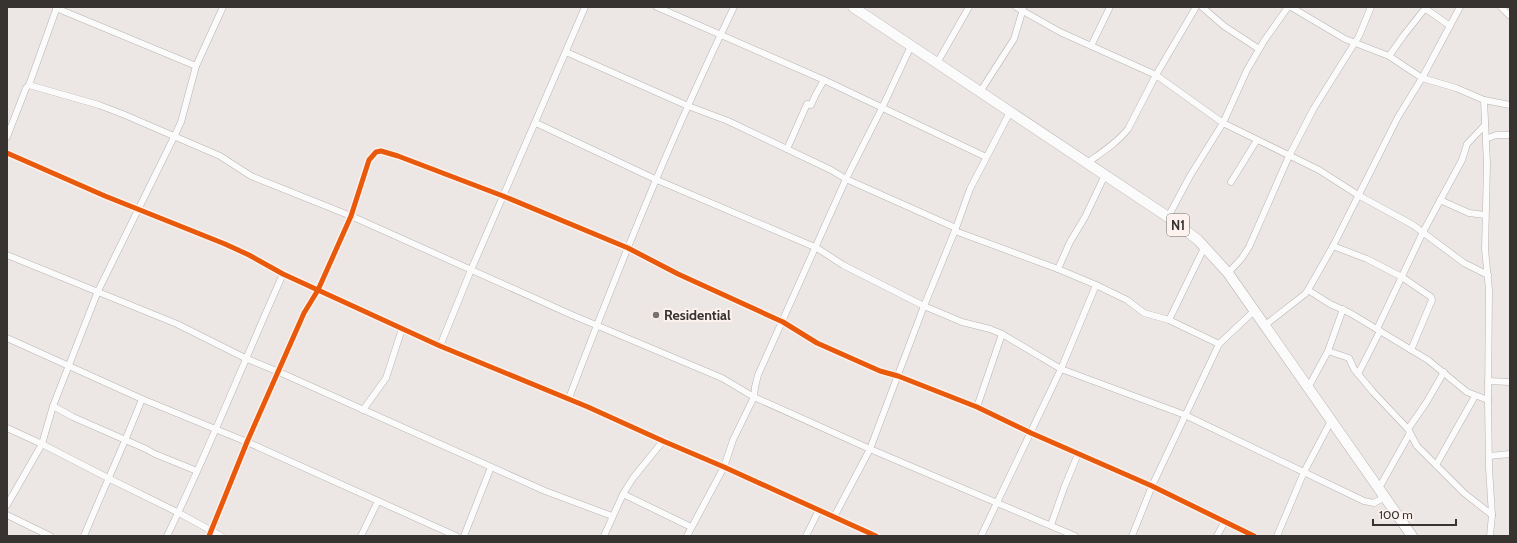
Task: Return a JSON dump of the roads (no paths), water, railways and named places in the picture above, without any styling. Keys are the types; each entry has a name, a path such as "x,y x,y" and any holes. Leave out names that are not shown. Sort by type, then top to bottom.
{"highway":[{"name":"N1","path":"853,7 1168,217 1205,246 1228,273 1412,536"}],"street":[{"path":"7,505 42,444 53,406 98,291 140,210 181,122 196,66 223,7"},
{"path":"440,346 502,196 536,124 585,7"},
{"path":"657,7 824,80 986,156"},
{"path":"569,398 608,293 688,106 734,7"},
{"path":"937,63 969,7"},
{"path":"1016,7 1023,9 1055,30 1156,75 1223,123 1318,170 1358,195 1407,222 1423,232 1464,263 1488,275"},
{"path":"1091,46 1110,7"},
{"path":"1087,163 1109,148 1124,135 1156,75 1196,7"},
{"path":"1202,7 1224,26 1259,49"},
{"path":"1168,217 1190,176 1223,123 1247,70 1259,49 1290,7 1345,39 1389,56 1422,78 1456,88 1484,100 1510,105"},
{"path":"1228,273 1242,258 1249,247 1289,156 1314,108 1359,36 1371,7"},
{"path":"1264,326 1308,290 1333,246 1398,117 1422,78 1460,7"},
{"path":"1501,7 1510,16"},
{"path":"7,137 57,8 196,66"},
{"path":"980,92 1014,39 1023,9"},
{"path":"1389,56 1404,35 1426,9 1450,26"},
{"path":"687,536 724,467 733,440 754,397 754,387 758,375 846,179 911,46"},
{"path":"566,52 688,106 728,120 832,170 846,179 955,229 1096,285 1127,300 1144,313 1169,320 1219,344"},
{"path":"787,149 807,104 811,105 824,80"},
{"path":"28,85 99,105 125,115 220,156 251,176 351,216 471,270 722,378 754,397 870,449 1076,536"},
{"path":"1484,100 1486,139 1485,259 1489,290 1488,400 1492,515 1490,536"},
{"path":"834,517 870,449 970,189 1010,112"},
{"path":"536,124 657,180 816,248 843,266 924,306 951,318 1002,334 1062,369 1185,415 1371,503 1382,493 1409,431 1444,372"},
{"path":"1358,374 1423,232 1462,160 1467,144 1485,125"},
{"path":"1486,139 1496,135 1510,135"},
{"path":"1231,182 1257,140"},
{"path":"210,534 247,442 304,313 318,290 351,216 368,160 376,152 381,151 398,156 502,196 628,248 678,274 783,322 817,343 880,371 898,376 977,407 1031,433 1152,486 1254,536"},
{"path":"7,153 105,196 237,249 283,274 440,346 569,398 876,536"},
{"path":"1058,269 1070,242 1085,218 1105,175"},
{"path":"1440,200 1469,213 1485,215"},
{"path":"1169,320 1200,253 1205,246"},
{"path":"1333,246 1367,259 1402,277 1429,295 1432,300 1411,350"},
{"path":"7,255 177,324 245,358 491,468 545,491 612,516"},
{"path":"167,536 179,513 215,429 231,396 245,358 283,274"},
{"path":"981,536 1062,369 1096,285"},
{"path":"1308,290 1411,350 1444,372 1467,392 1474,396 1488,400"},
{"path":"1308,388 1328,351 1343,309"},
{"path":"1132,536 1152,486 1219,344 1254,311"},
{"path":"363,410 386,378 399,337 405,330"},
{"path":"977,407 1002,334"},
{"path":"7,338 142,399 247,442 456,536"},
{"path":"1328,351 1349,358 1358,374 1409,431 1416,446 1464,493 1492,515"},
{"path":"1488,381 1510,382"},
{"path":"1436,464 1474,396"},
{"path":"84,536 108,478 126,440 142,399"},
{"path":"53,406 73,417 197,471"},
{"path":"1277,536 1304,472 1331,421"},
{"path":"7,428 179,513 210,534 220,536"},
{"path":"604,536 623,494 633,478 663,441"},
{"path":"1051,526 1078,454"},
{"path":"1489,456 1510,454"},
{"path":"464,536 491,468"},
{"path":"623,494 691,527"},
{"path":"361,536 378,501"},
{"path":"806,536 819,510"},
{"path":"7,515 50,536"},
{"path":"1218,536 1224,521"}],"place":[{"name":"Residential","path":"656,315"}]}
